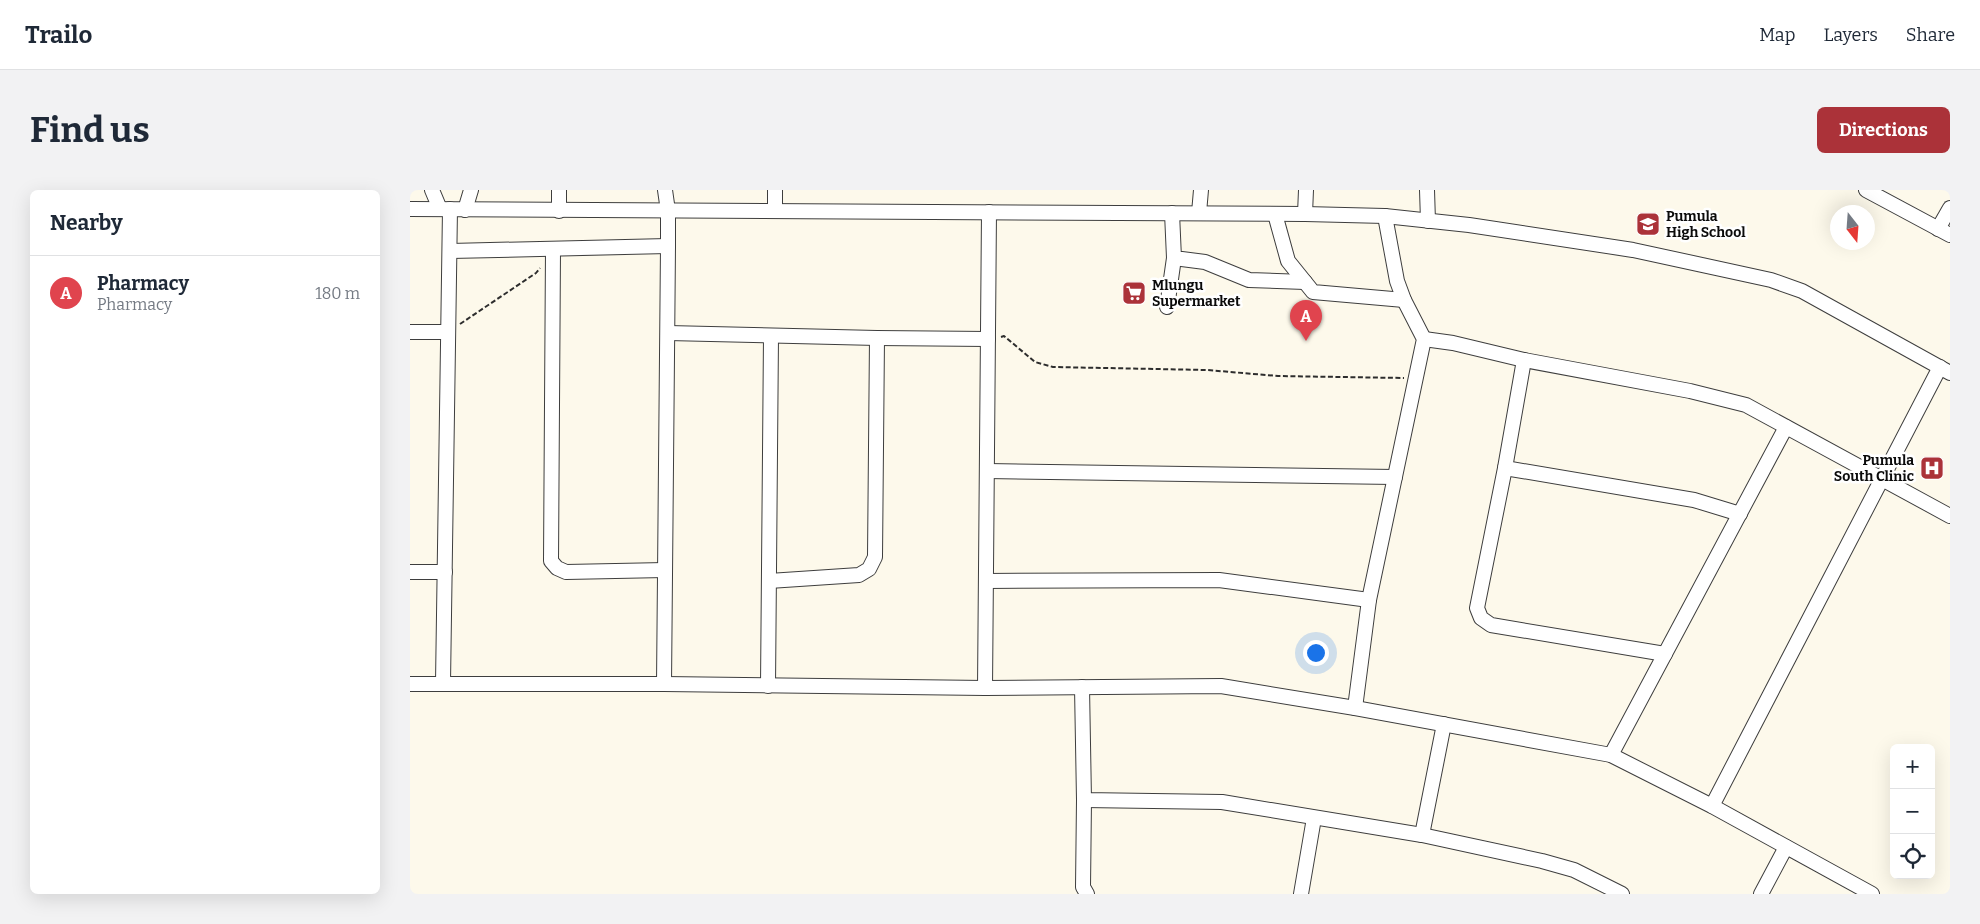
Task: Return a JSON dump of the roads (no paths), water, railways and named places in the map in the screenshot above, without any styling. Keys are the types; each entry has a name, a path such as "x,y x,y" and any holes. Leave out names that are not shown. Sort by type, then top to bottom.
{"street":[{"path":"432,190 445,209 450,251 444,684"},
{"path":"466,210 471,190"},
{"path":"559,190 559,211"},
{"path":"664,684 668,333 668,211 665,190"},
{"path":"775,190 775,211"},
{"path":"1199,213 1201,190"},
{"path":"1305,214 1306,190"},
{"path":"1426,190 1428,221"},
{"path":"1866,190 1944,232 1950,208"},
{"path":"410,209 1199,213 1385,216 1469,225 1633,250 1771,280 1802,291 1945,370 1883,479 1712,806"},
{"path":"985,688 988,212"},
{"path":"1167,307 1174,258 1172,213"},
{"path":"1276,214 1288,261 1314,292 1404,300"},
{"path":"1355,708 1369,600 1424,339 1404,300 1397,281 1385,216"},
{"path":"450,251 668,246"},
{"path":"553,250 551,561 557,568 566,572 665,570"},
{"path":"1174,258 1205,262 1249,280 1305,282"},
{"path":"410,332 448,332"},
{"path":"668,333 988,339"},
{"path":"768,686 771,336"},
{"path":"769,581 859,575 868,570 874,557 877,338"},
{"path":"1424,339 1690,391 1746,406 1950,516"},
{"path":"1524,360 1477,608 1481,618 1492,625 1665,654"},
{"path":"1611,755 1786,428"},
{"path":"1505,468 1694,500 1740,514"},
{"path":"987,471 1395,477"},
{"path":"410,572 445,572"},
{"path":"986,581 1219,580 1369,600"},
{"path":"410,684 664,684 985,688 1221,686 1355,708 1611,755 1712,806 1872,894"},
{"path":"1082,687 1083,888 1087,894"},
{"path":"1422,835 1444,724"},
{"path":"1084,800 1222,802 1422,835 1542,861 1574,870 1599,889 1622,894"},
{"path":"1300,894 1314,818"},
{"path":"1761,894 1786,846"}],"place":[{"name":"Pumula High School","path":"1648,224"},
{"name":"Mlungu Supermarket","path":"1134,293"},
{"name":"Pharmacy","path":"1306,341"},
{"name":"Pumula South Clinic","path":"1932,468"}]}
